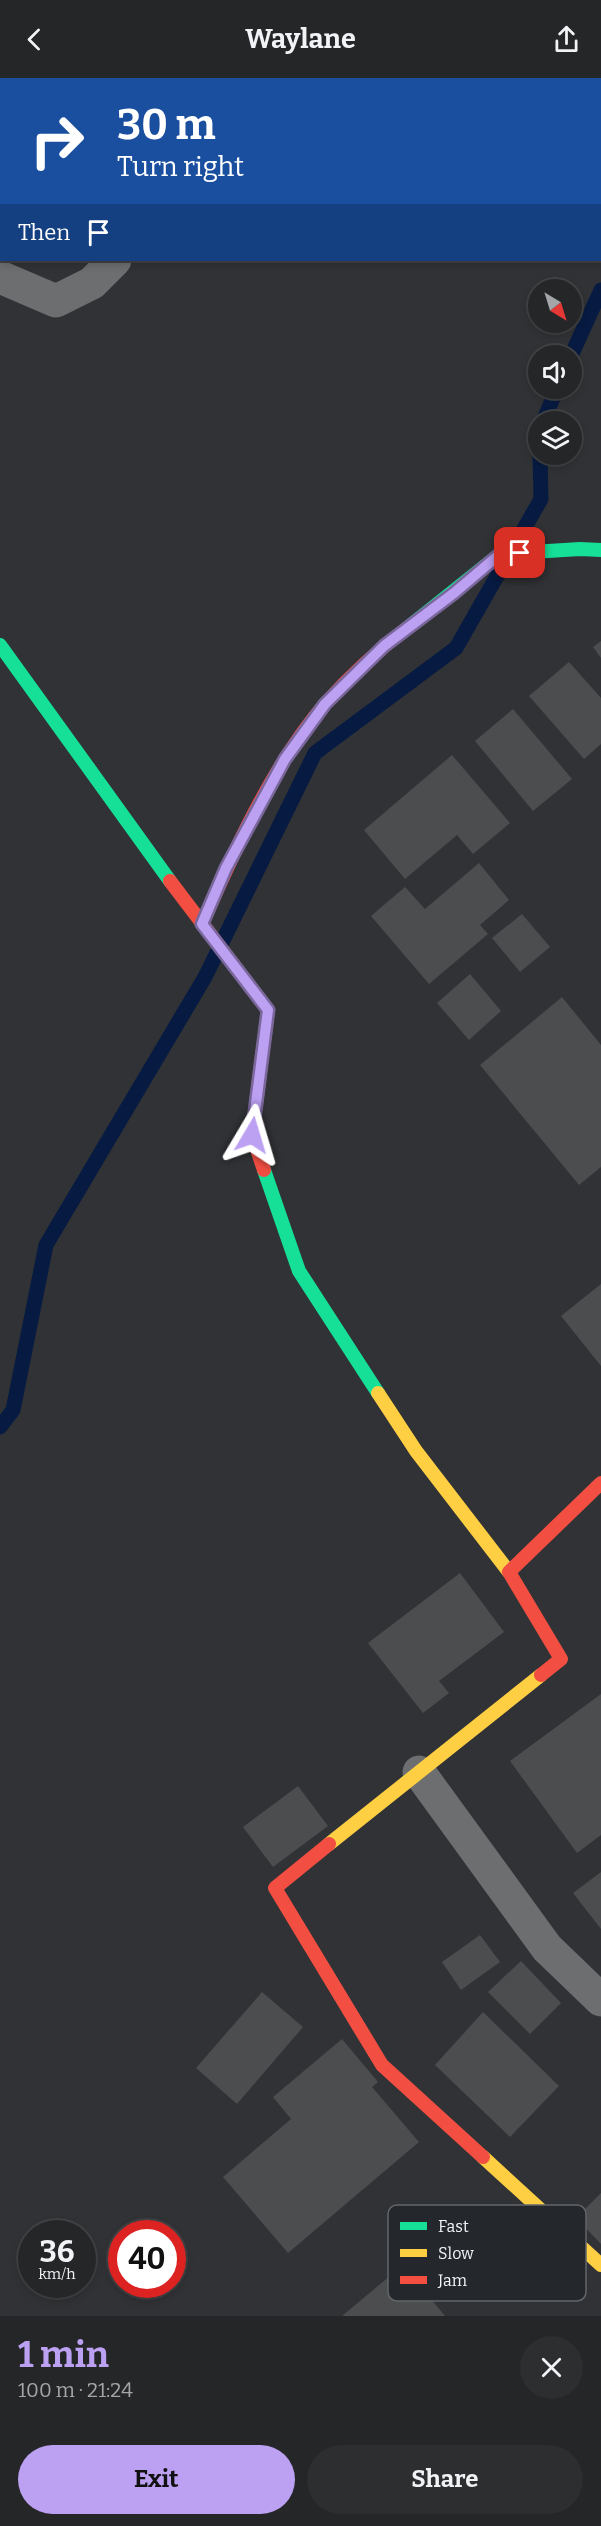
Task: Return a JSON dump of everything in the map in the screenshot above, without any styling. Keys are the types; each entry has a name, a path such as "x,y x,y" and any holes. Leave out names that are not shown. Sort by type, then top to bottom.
{"street":[{"path":"0,277 56,302 92,283 114,261"},
{"path":"202,924 226,868 285,759 325,704 384,646 454,593 500,554 579,549 601,550"},
{"path":"0,645 202,924 268,1010 252,1135 299,1271 416,1451 508,1572 561,1659 275,1888 382,2065 535,2205"},
{"path":"508,1572 601,1483"},
{"path":"419,1772 547,1948 601,2000"},
{"path":"586,2251 601,2265"}],"building":[{"path":"601,641 601,658 593,647"},
{"path":"569,662 601,698 601,744 584,759 529,696"},
{"path":"513,709 572,779 533,811 475,741"},
{"path":"452,755 510,823 473,854 457,835 405,879 364,830"},
{"path":"479,863 509,900 480,925 488,934 429,984 371,916 405,887 425,909"},
{"path":"522,914 550,947 520,972 492,938"},
{"path":"470,974 501,1011 469,1040 437,1003"},
{"path":"562,997 601,1045 601,1167 579,1185 480,1065"},
{"path":"601,1284 601,1366 561,1316"},
{"path":"460,1573 504,1632 439,1681 449,1693 423,1713 368,1643"},
{"path":"601,1694 601,1835 577,1853 510,1761"},
{"path":"298,1786 328,1826 273,1867 243,1827"},
{"path":"601,1872 601,1929 573,1893"},
{"path":"480,1935 500,1962 461,1990 442,1962"},
{"path":"521,1961 561,2003 530,2034 488,1992"},
{"path":"262,1992 303,2027 237,2104 196,2068"},
{"path":"483,2012 559,2086 510,2137 435,2065"},
{"path":"342,2039 378,2082 372,2087 419,2142 288,2253 223,2177 291,2119 273,2097"},
{"path":"601,2193 601,2244 586,2228 586,2208"},
{"path":"388,2278 388,2301 433,2301 445,2316 342,2316"}],"waterway":[{"path":"576,345 601,290"},
{"path":"548,411 552,399"},
{"path":"0,1427 13,1410 46,1245 205,977 315,753 456,648 541,499 540,465"}],"traffic: fast":[{"path":"406,629 500,554 580,549 601,550"},
{"path":"0,645 170,881"},
{"path":"264,1170 299,1271 378,1393"}],"traffic: slow":[{"path":"378,1393 416,1451 509,1572"},
{"path":"329,1844 541,1675"},
{"path":"483,2157 535,2205"},
{"path":"586,2251 601,2265"}],"traffic: jam":[{"path":"202,924 256,810 306,727 354,674 406,629"},
{"path":"170,881 268,1010 252,1135 264,1170"},
{"path":"541,1675 561,1659 509,1572 601,1483"},
{"path":"329,1844 275,1888 382,2065 483,2157"}],"route":[{"path":"252,1135 268,1010 202,924 226,868 285,759 325,704 384,646 454,593 500,554 520,553"}]}
